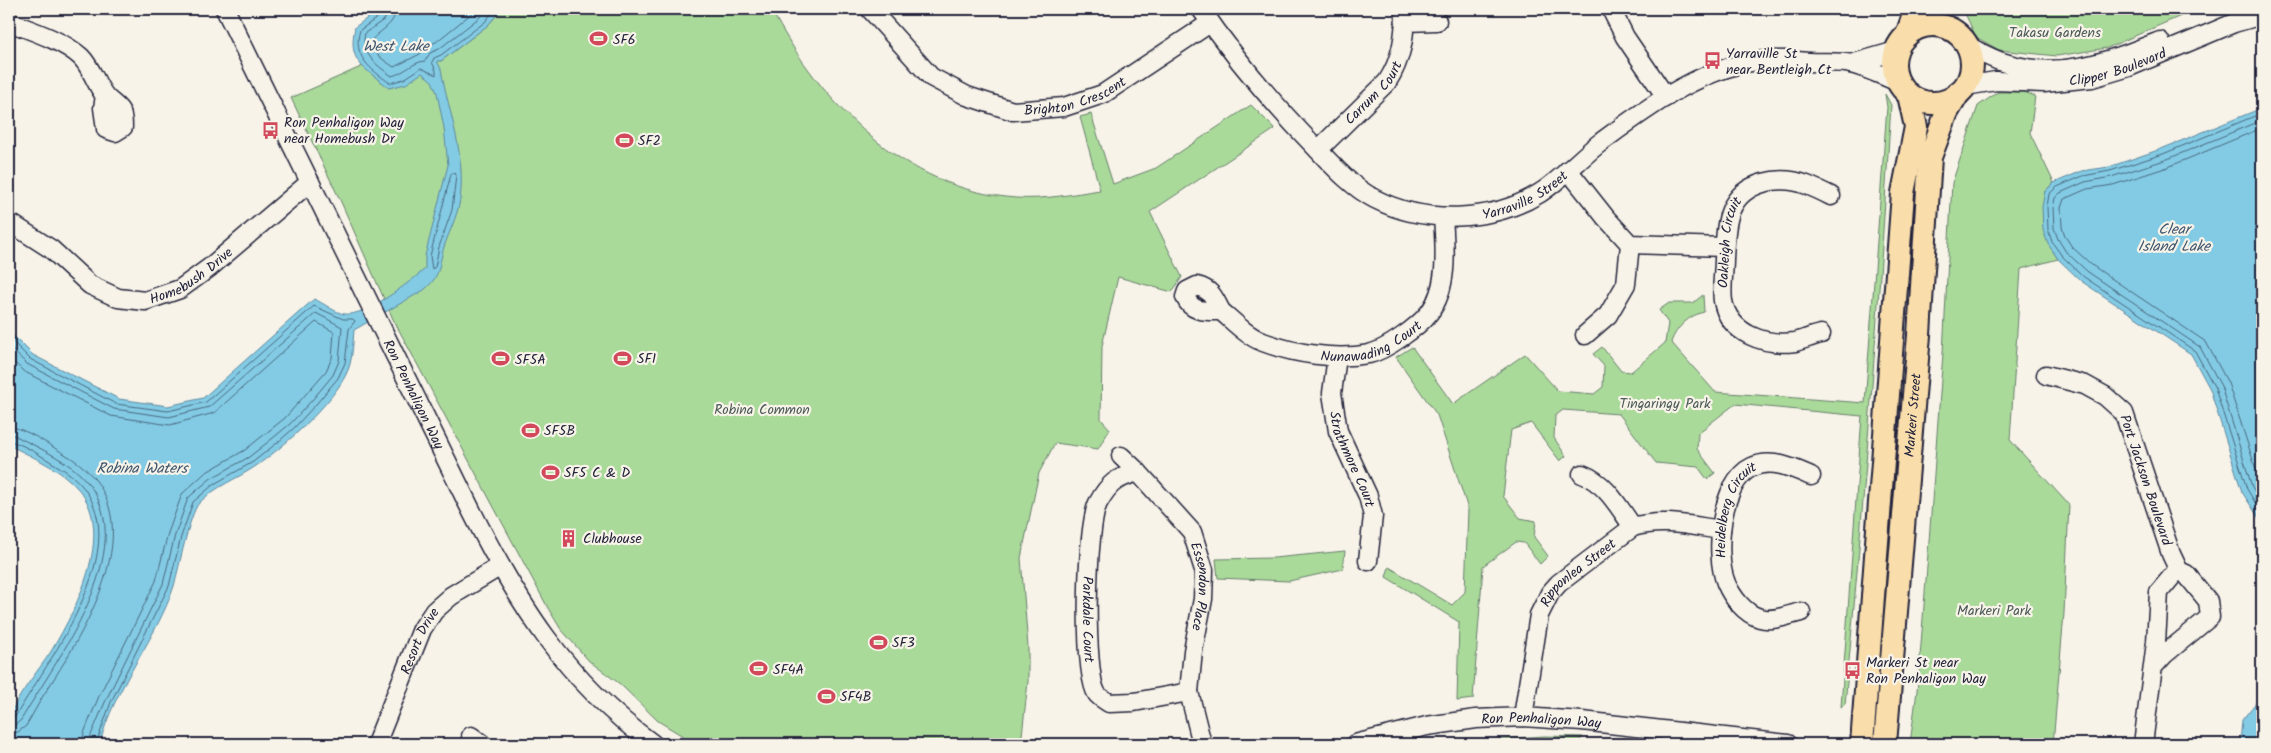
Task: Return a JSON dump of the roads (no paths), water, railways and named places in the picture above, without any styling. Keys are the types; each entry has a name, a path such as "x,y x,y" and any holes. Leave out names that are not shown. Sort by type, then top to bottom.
{"main road":[{"path":"1916,9 1894,67 1903,88 1929,103 1940,102 1962,89 1971,66 1946,9"},
{"path":"1902,43 1918,28 1930,26 1942,26 1960,38"},
{"name":"Markeri Street","path":"1862,744 1903,193 1916,127 1903,88"},
{"name":"Markeri Street","path":"1885,744 1919,335 1930,157 1947,112 1962,89"}],"street":[{"name":"Ron Penhaligon Way","path":"225,9 383,327 499,567 541,632 569,668 622,719 653,744"},
{"name":"Brighton Crescent","path":"870,9 931,77 967,96 1013,110 1064,107 1103,94 1205,16"},
{"path":"1611,9 1625,37 1666,97"},
{"name":"Clipper Boulevard","path":"1960,38 2001,62 2054,71 2072,70 2109,61 2240,9"},
{"name":"Carrum Court","path":"1318,150 1387,82 1400,56 1405,15 1438,22"},
{"name":"Clipper Boulevard","path":"1962,89 1996,81 2044,83 2092,78 2129,67 2234,23 2262,15"},
{"name":"Yarraville Street","path":"1205,16 1226,45 1286,118 1354,185 1374,198 1413,212 1443,217 1464,217 1505,208 1539,193 1600,144 1666,97 1713,74 1741,64 1769,60 1851,64 1903,88"},
{"path":"9,22 56,41 81,57 105,96"},
{"path":"1851,64 1902,43"},
{"path":"1568,170 1606,218 1630,244 1724,247"},
{"name":"Oakleigh Circuit","path":"1820,334 1795,342 1772,341 1752,338 1738,328 1728,316 1723,300 1724,247 1732,208 1740,196 1762,182 1776,180 1805,184 1831,196"},
{"name":"Homebush Drive","path":"9,222 51,249 90,285 118,298 145,301 180,289 209,268 310,182"},
{"name":"Nunawading Court","path":"1221,310 1243,331 1262,342 1299,351 1337,356 1371,353 1394,342 1429,313 1441,286 1445,250 1443,217"},
{"path":"1585,335 1608,315 1626,284 1630,244"},
{"name":"Strathmore Court","path":"1337,356 1332,393 1338,431 1368,496 1373,516 1368,561"},
{"name":"Port Jackson Boulevard","path":"2046,375 2085,384 2105,396 2124,413 2161,526 2179,571 2186,574 2208,601 2210,617 2165,654 2153,667"},
{"name":"Essendon Place","path":"1121,456 1192,532 1204,570 1203,599 1193,651 1189,692 1202,744"},
{"name":"Heidelberg Circuit","path":"1801,612 1768,619 1760,618 1747,611 1726,584 1722,570 1722,530 1724,513 1733,484 1752,467 1767,464 1788,466 1810,476"},
{"name":"Parkdale Court","path":"1138,472 1118,478 1098,504 1092,518 1088,567 1091,674 1097,694 1109,703 1134,702 1189,692"},
{"path":"1582,474 1600,483 1633,527"},
{"name":"Ripponlea Street","path":"1523,717 1539,615 1544,603 1559,583 1633,527 1644,523 1669,522 1722,530"},
{"name":"Resort Drive","path":"376,744 422,629 430,617 451,596 499,567"},
{"path":"2143,744 2153,667 2159,592 2174,574 2179,571"},
{"name":"Ron Penhaligon Way","path":"1355,744 1379,736 1427,726 1476,719 1523,717 1592,722 1788,744"}],"water":[{"name":"Robina Waters","path":"380,9 502,9 488,25 441,61 437,61 441,69 456,134 461,166 461,183 459,206 436,276 424,290 354,330 350,364 345,377 324,405 281,447 249,471 212,492 199,503 192,518 174,586 166,606 114,704 100,744 9,744 8,721 12,710 50,653 80,595 93,550 94,528 89,508 79,490 72,483 46,464 9,445 9,331 33,355 119,399 168,406 203,398 314,299 341,313 354,313 387,298 425,269 425,256 448,165 444,128 437,93 432,81 422,73 406,84 389,88 365,69 356,57 353,49 355,27"},
{"name":"Clear Island Lake","path":"2262,108 2262,523 2242,492 2210,389 2191,354 2081,281 2058,259 2048,244 2043,230 2042,207 2045,191 2054,183 2082,171 2109,167 2161,149"},
{"path":"2262,695 2262,744 2240,744 2242,720"}],"place":[{"name":"SF6","path":"599,39"},
{"name":"Yarraville St near Bentleigh Ct","path":"1712,61"},
{"name":"Ron Penhaligon Way near Homebush Dr","path":"270,130"},
{"name":"SF2","path":"624,140"},
{"name":"SF1","path":"623,358"},
{"name":"SF5A","path":"501,359"},
{"name":"SF5B","path":"530,430"},
{"name":"SF5 C & D","path":"550,472"},
{"name":"Clubhouse","path":"569,538"},
{"name":"SF3","path":"878,642"},
{"name":"SF4A","path":"759,669"},
{"name":"Markeri St near Ron Penhaligon Way","path":"1852,670"},
{"name":"SF4B","path":"826,696"}],"park label":[{"name":"Takasu Gardens","path":"2055,32"},
{"name":"Tingaringy Park","path":"1665,403"},
{"name":"Robina Common","path":"762,409"},
{"name":"Markeri Park","path":"1994,610"}],"water label":[{"name":"West Lake","path":"396,46"}]}
